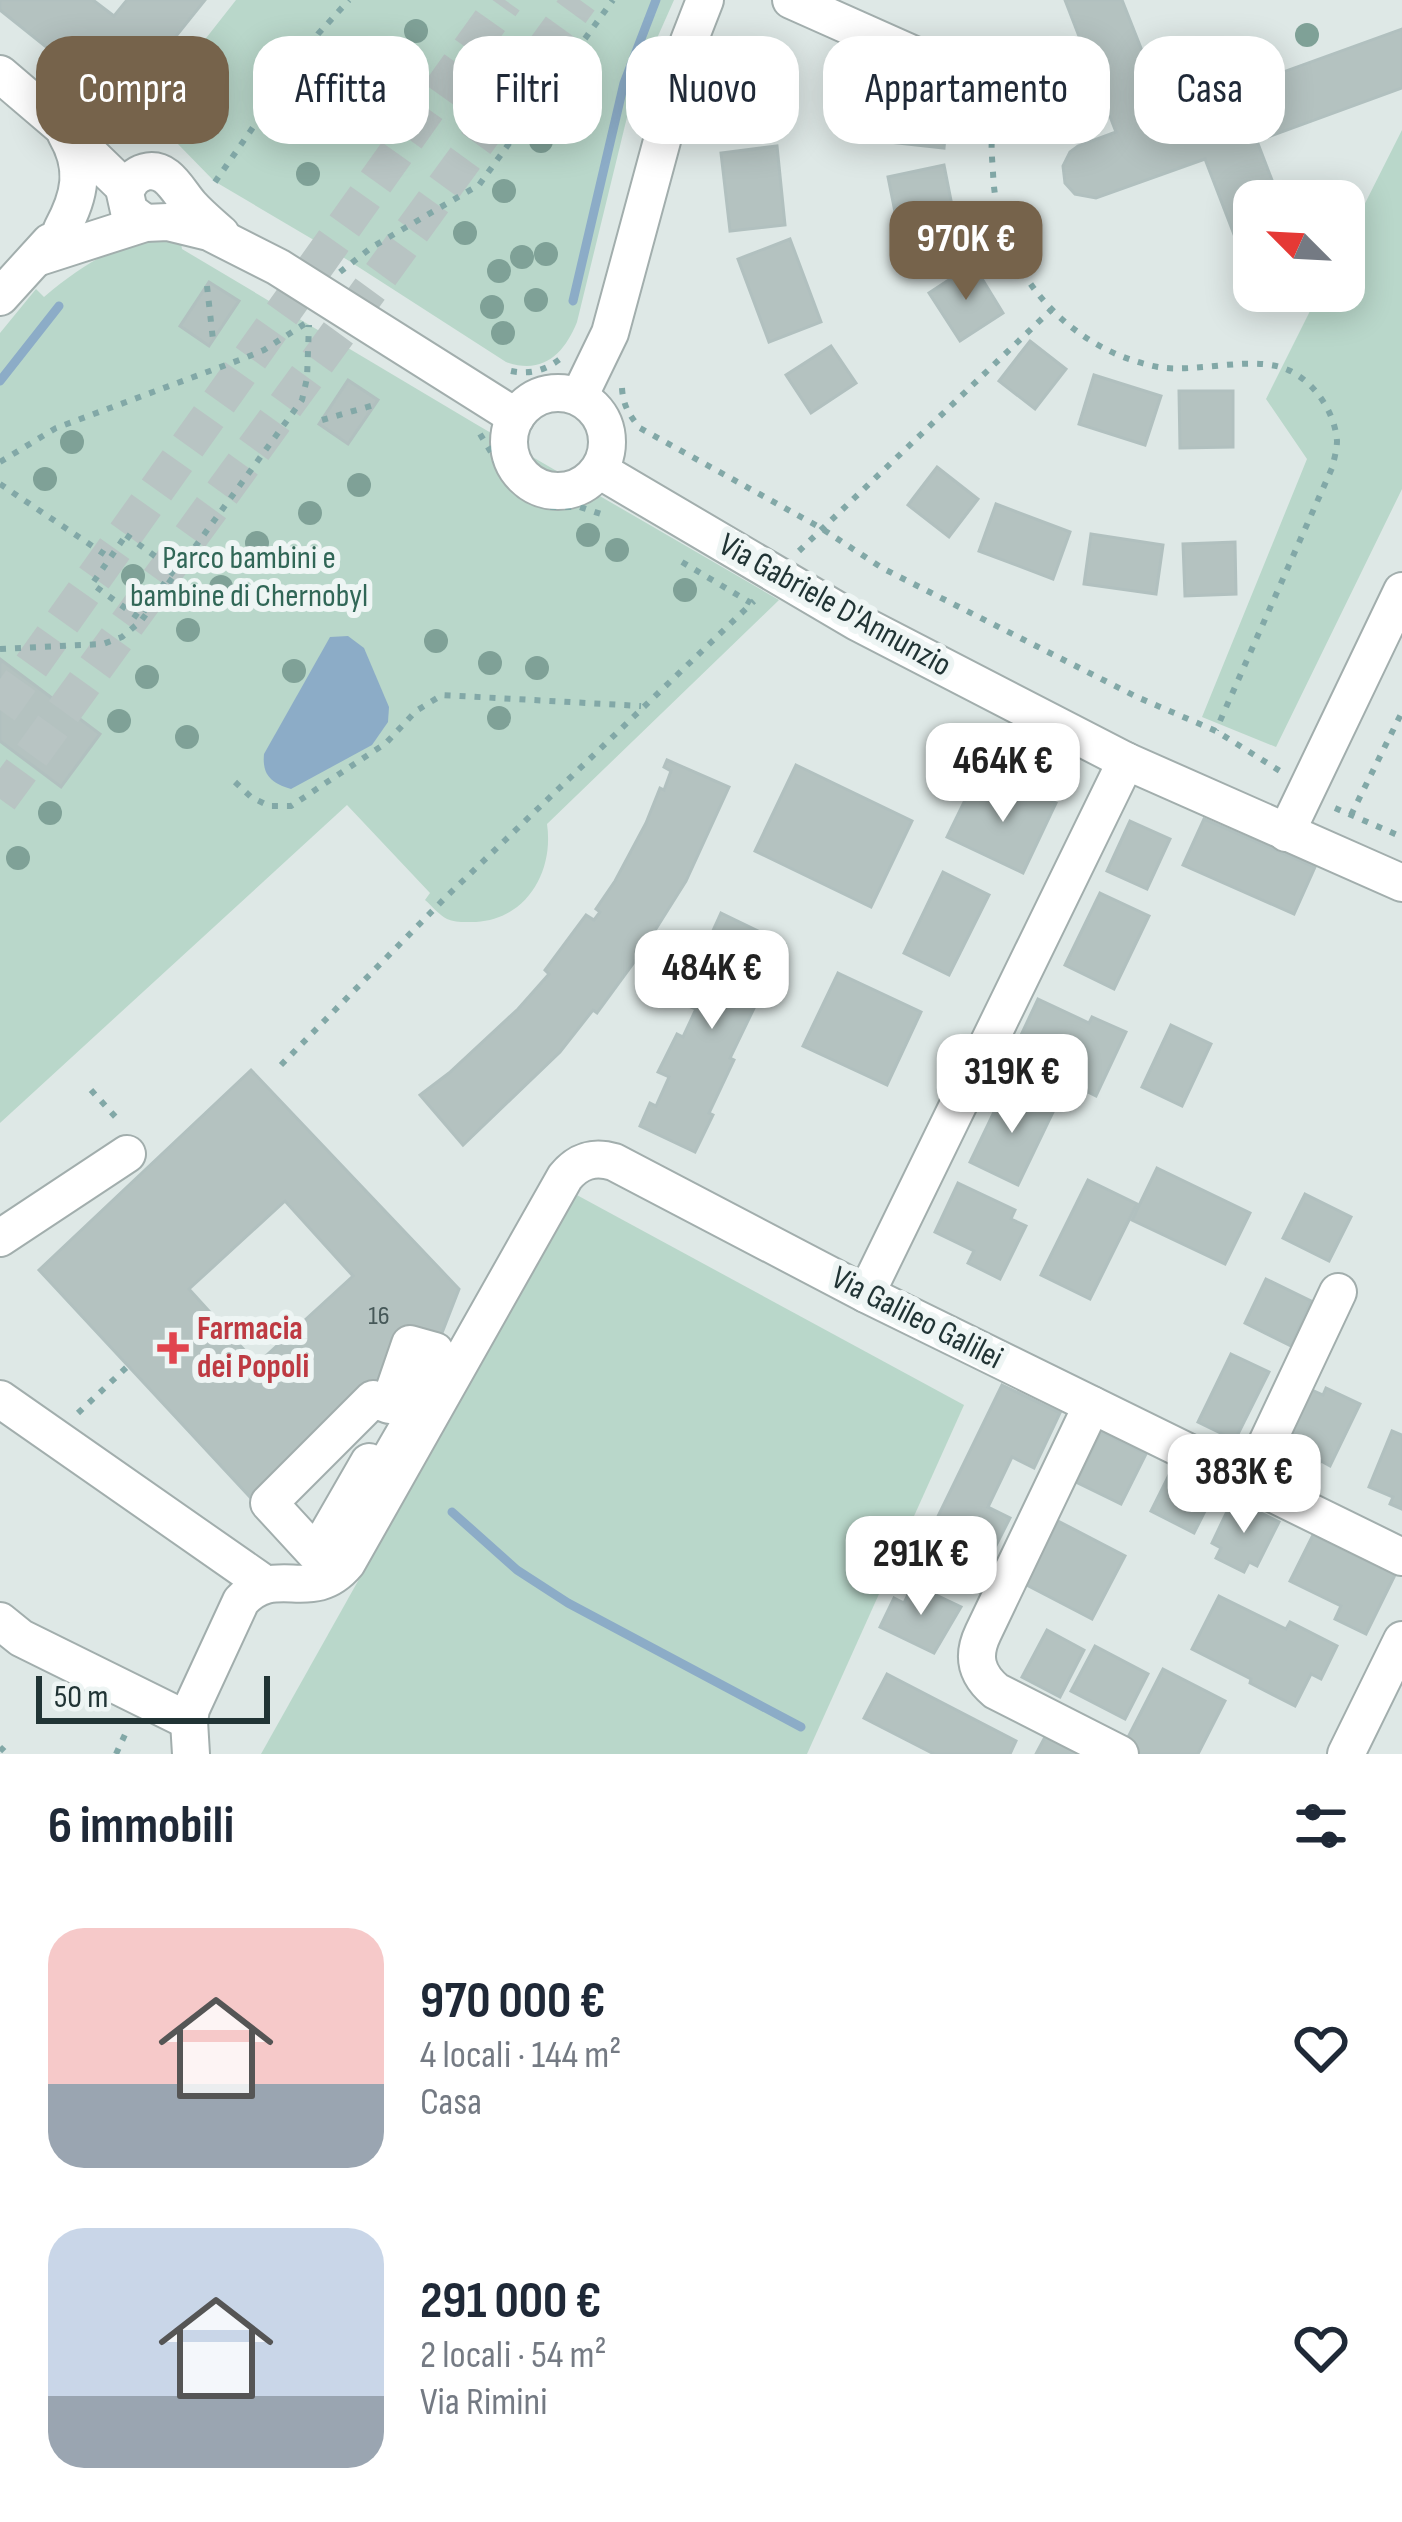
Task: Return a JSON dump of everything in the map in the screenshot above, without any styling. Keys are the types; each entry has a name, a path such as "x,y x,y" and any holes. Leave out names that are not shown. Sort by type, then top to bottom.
{"street":[{"path":"579,397 610,333 688,41 706,0"},
{"path":"790,0 871,36"},
{"path":"7,97 36,105"},
{"path":"0,297 62,229 75,205 80,177 73,144"},
{"path":"101,144 156,190 201,216 333,319 516,417"},
{"path":"62,229 156,190"},
{"path":"36,258 156,190"},
{"path":"565,393 579,397 591,405 606,429 605,457 587,482 572,490 539,488 515,465 509,449 516,417 536,398 565,393"},
{"name":"Via Gabriele D'Annunzio","path":"599,470 857,622 1126,761 1402,883"},
{"path":"1286,833 1402,591"},
{"path":"866,1294 1126,761"},
{"path":"0,1238 127,1154"},
{"name":"Via Galileo Galilei","path":"314,1585 327,1581 346,1563 565,1178 578,1165 601,1159 1402,1557"},
{"path":"1249,1481 1338,1292"},
{"path":"410,1343 435,1352 408,1427 382,1472 375,1466 369,1462 316,1554 268,1503 373,1399 389,1405 410,1343"},
{"path":"0,1399 265,1584 314,1585 375,1466"},
{"path":"1092,1405 982,1633 976,1658 982,1676 996,1691 1120,1754"},
{"path":"0,1621 190,1737 196,1699 241,1601 265,1584"},
{"path":"1346,1754 1402,1640"}],"path":[{"path":"141,144 156,190 350,0"},
{"path":"990,144 1007,244 1051,310 1077,332 1114,354 1158,367 1281,367 1316,390 1328,412 1336,440 1332,468 1216,731"},
{"path":"207,286 212,340"},
{"path":"281,1065 447,896 751,603 821,528 1051,310"},
{"path":"0,649 103,644 133,630 302,400 309,321 333,319"},
{"path":"504,370 527,373 550,367 569,350"},
{"path":"626,371 622,401 640,428 821,528 882,568 1137,698 1216,731 1292,778 1319,789 1335,808 1402,837"},
{"path":"322,420 374,405"},
{"path":"472,422 506,477 524,496 548,507 580,507 604,514"},
{"path":"0,484 110,558"},
{"path":"126,535 174,570 139,617 92,584 110,558 126,535"},
{"path":"678,559 751,603"},
{"path":"235,782 250,797 269,806 291,806 386,743 416,711 442,694 643,706"},
{"path":"1351,815 1402,712"},
{"path":"431,893 447,896"},
{"path":"53,1436 128,1366"},
{"path":"0,1747 8,1754"}],"green space":[{"path":"236,0 674,0 658,36 626,36 626,121 577,322 559,352 531,366 506,362 214,181 178,144 229,144 229,36 208,36"},
{"path":"1402,130 1402,489 1276,747 1202,717 1307,459 1266,399 1310,312 1365,312 1365,203"},
{"name":"Parco bambini e bambine di Chernobyl","path":"152,236 181,243 182,249 779,600 547,824 541,875 510,912 476,922 444,917 425,900 430,893 347,805 0,1123 0,333 36,289 44,297 95,260"},
{"path":"575,1194 964,1405 807,1754 261,1754"}],"water":[{"path":"348,636 364,648 389,707 388,722 372,745 291,789 284,787 266,773 264,754 330,637"}],"building":[{"path":"0,0 93,0 114,16 127,0 205,0 176,36 36,39 0,10"},
{"path":"1065,0 1122,0 1136,36 1134,144 1258,144 1272,180 1233,180 1233,232 1205,159 1096,198 1075,194 1065,183 1063,166 1070,152 1083,144 1110,144 1110,134 1116,132 1110,116 1110,36 1079,36"},
{"path":"1402,29 1402,88 1285,131 1285,71"},
{"path":"777,146 785,225 730,231 721,153"},
{"path":"944,165 960,246 904,257 888,177"},
{"path":"790,239 821,322 769,342 738,259"},
{"path":"973,264 1003,313 960,341 929,293"},
{"path":"209,282 239,301 209,346 180,326"},
{"path":"1030,341 1066,369 1035,409 999,381"},
{"path":"831,346 856,383 811,413 786,375"},
{"path":"1094,375 1161,396 1145,445 1079,424"},
{"path":"348,380 378,400 348,444 319,424"},
{"path":"1179,391 1233,391 1233,447 1180,448"},
{"path":"937,467 978,499 949,537 908,505"},
{"path":"996,504 1070,532 1053,579 979,551"},
{"path":"1091,534 1163,545 1156,594 1084,584"},
{"path":"1235,542 1236,594 1185,596 1183,544"},
{"path":"0,659 100,734 61,787 0,741"},
{"path":"667,760 729,787 686,881 597,1013 593,1010 560,1052 463,1145 420,1095 518,1009 549,974 545,970 586,915 594,920 600,912 596,909 646,823 660,788 664,790 671,771 664,767"},
{"path":"796,765 912,821 871,907 755,851"},
{"path":"1012,782 1056,803 1023,873 947,837 969,792 1003,801"},
{"path":"1204,819 1315,867 1294,914 1183,865"},
{"path":"1130,821 1170,839 1147,889 1107,871"},
{"path":"943,872 989,895 949,975 904,953"},
{"path":"1100,893 1149,916 1114,989 1065,965"},
{"path":"721,913 785,944 730,1058 734,1060 695,1152 640,1126 669,1077 658,1072 696,1009 686,1005 722,940 711,935"},
{"path":"838,973 921,1012 887,1085 803,1046"},
{"path":"1038,999 1089,1023 1092,1017 1126,1032 1096,1096 1070,1083 1072,1077 1014,1050"},
{"path":"1171,1025 1211,1044 1182,1106 1142,1087"},
{"path":"251,1070 459,1289 435,1351 262,1510 39,1270","holes":["285,1201 353,1276 257,1364 189,1289"]},
{"path":"1006,1087 1054,1110 1018,1185 970,1162"},
{"path":"1157,1168 1250,1213 1225,1264 1132,1220"},
{"path":"1088,1180 1137,1204 1090,1299 1041,1275"},
{"path":"958,1183 1015,1210 1011,1219 1026,1226 1000,1279 968,1263 974,1251 935,1232"},
{"path":"1305,1194 1351,1217 1329,1261 1283,1238"},
{"path":"1266,1279 1311,1301 1291,1346 1245,1323"},
{"path":"1231,1354 1269,1372 1235,1440 1198,1422"},
{"path":"1002,1385 1060,1413 1034,1468 1012,1457 988,1507 1010,1518 983,1571 925,1543"},
{"path":"1303,1386 1323,1395 1326,1388 1360,1404 1330,1466 1275,1444"},
{"path":"1392,1431 1402,1435 1402,1509 1390,1504 1393,1497 1369,1487"},
{"path":"1101,1432 1146,1454 1121,1504 1076,1482"},
{"path":"1171,1471 1214,1493 1194,1533 1151,1511"},
{"path":"1233,1499 1279,1522 1257,1566 1249,1562 1244,1572 1216,1558 1221,1548 1212,1543"},
{"path":"1058,1521 1125,1556 1092,1619 1025,1584"},
{"path":"1313,1535 1395,1575 1366,1634 1335,1619 1341,1606 1290,1581"},
{"path":"913,1584 961,1607 934,1653 880,1627 894,1598 904,1603"},
{"path":"1219,1596 1286,1629 1290,1622 1337,1646 1321,1679 1311,1674 1295,1706 1192,1649"},
{"path":"1047,1630 1084,1650 1060,1697 1022,1677"},
{"path":"1095,1646 1148,1674 1125,1719 1071,1691"},
{"path":"1163,1669 1225,1701 1198,1754 1141,1754 1124,1745"},
{"path":"887,1674 1016,1741 1010,1754 934,1754 864,1718"},
{"path":"1045,1737 1080,1754 1036,1754"}],"waterway":[{"path":"573,301 624,83 656,0"},
{"path":"0,381 59,306"},
{"path":"452,1512 517,1570 568,1603 801,1727"}],"tunnel":[{"path":"0,710 505,0"},
{"path":"0,799 580,0"}],"place":[{"name":"Farmacia dei Popoli","path":"173,1348"}]}
